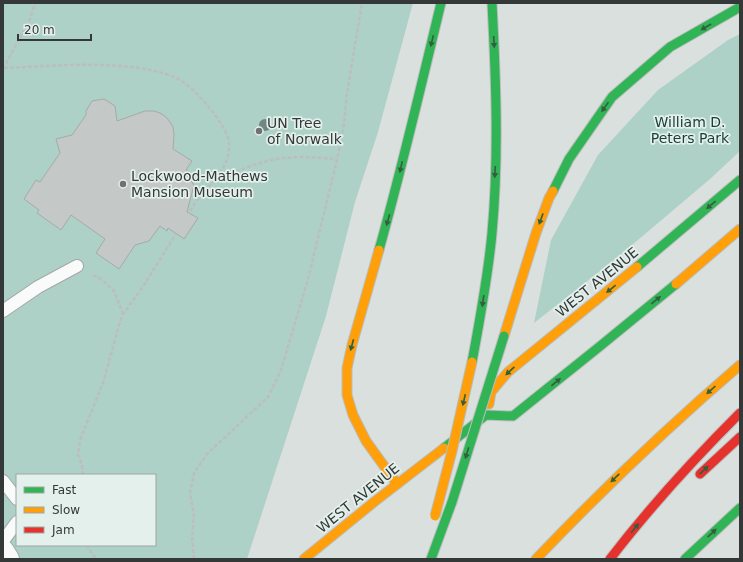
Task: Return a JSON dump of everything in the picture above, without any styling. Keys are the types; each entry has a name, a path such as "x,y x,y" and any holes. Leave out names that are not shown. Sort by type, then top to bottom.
{"main road":[{"path":"397,484 366,441 353,415 347,395 347,368 352,345 398,182 441,3"},
{"path":"434,519 452,451 472,362 483,303 492,234 496,152 496,78 492,3"},
{"path":"431,559 452,502 536,233 549,198 569,159 612,97 670,48 740,7"},
{"name":"WEST AVENUE","path":"304,559 374,502 486,415 491,392 508,372 612,288 740,180"},
{"path":"486,415 513,416 705,261 740,230"},
{"path":"536,559 567,525 642,451 740,365"},
{"path":"610,559 686,468 740,413"},
{"path":"691,482 740,437"},
{"path":"685,559 740,508"},
{"path":"619,559 640,536"},
{"path":"423,559 427,545"}],"street":[{"path":"3,551 8,559"}],"lane":[{"path":"3,311 38,288 77,266"},
{"path":"3,481 16,498"},
{"path":"3,541 16,523"}],"path":[{"path":"3,69 30,19 35,3"},
{"path":"194,559 192,537 194,515 190,493 194,473 207,454 268,397 281,370 308,279 337,160 344,124 347,93 362,3"},
{"path":"3,69 102,65 153,70 180,80 196,92 224,128 228,138 229,149 225,163 213,183 189,213"},
{"path":"213,183 256,164 269,161 306,157 337,160"},
{"path":"83,474 82,465 78,455 80,440 104,383 123,314 142,288 176,234"},
{"path":"77,266 101,280 114,291 123,314"},
{"path":"87,546 96,559"}],"green space":[{"path":"3,3 413,3 378,132 355,202 326,316 247,559 3,559"},
{"name":"William D. Peters Park","path":"740,34 740,151 710,179 619,256 534,323 551,240 598,155 658,90 728,40"}],"building":[{"name":"Lockwood-Mathews Mansion Museum","path":"104,99 115,106 117,121 145,111 154,111 166,117 170,122 173,127 174,134 173,149 192,161 186,170 189,172 187,175 194,185 187,212 198,218 184,239 168,228 167,231 160,226 149,241 135,245 119,269 96,253 105,239 71,215 61,230 37,213 39,210 24,199 36,180 40,182 60,153 56,139 72,135 86,115 86,111 92,101"}],"traffic: fast":[{"path":"379,250 441,3"},
{"path":"472,362 488,266 496,176 495,61 492,3"},
{"path":"553,191 569,159 612,97 670,47 740,7"},
{"path":"637,267 740,180"},
{"path":"444,448 486,415 513,416 676,284"},
{"path":"452,502 504,336"},
{"path":"431,559 452,502"},
{"path":"685,559 740,508"}],"traffic: slow":[{"path":"504,336 536,233 553,191"},
{"path":"676,284 740,229"},
{"path":"379,250 352,345 347,368 347,395 353,415 366,441 397,484"},
{"path":"489,404 491,392 508,372 637,267"},
{"path":"435,516 452,451 472,362"},
{"path":"536,559 636,459 687,411 740,365"},
{"path":"304,559 444,448"}],"traffic: jam":[{"path":"610,559 673,484 740,413"},
{"path":"700,474 740,437"}],"place":[{"name":"UN Tree of Norwalk","path":"259,131"},
{"name":"Lockwood-Mathews Mansion Museum","path":"123,184"}]}
